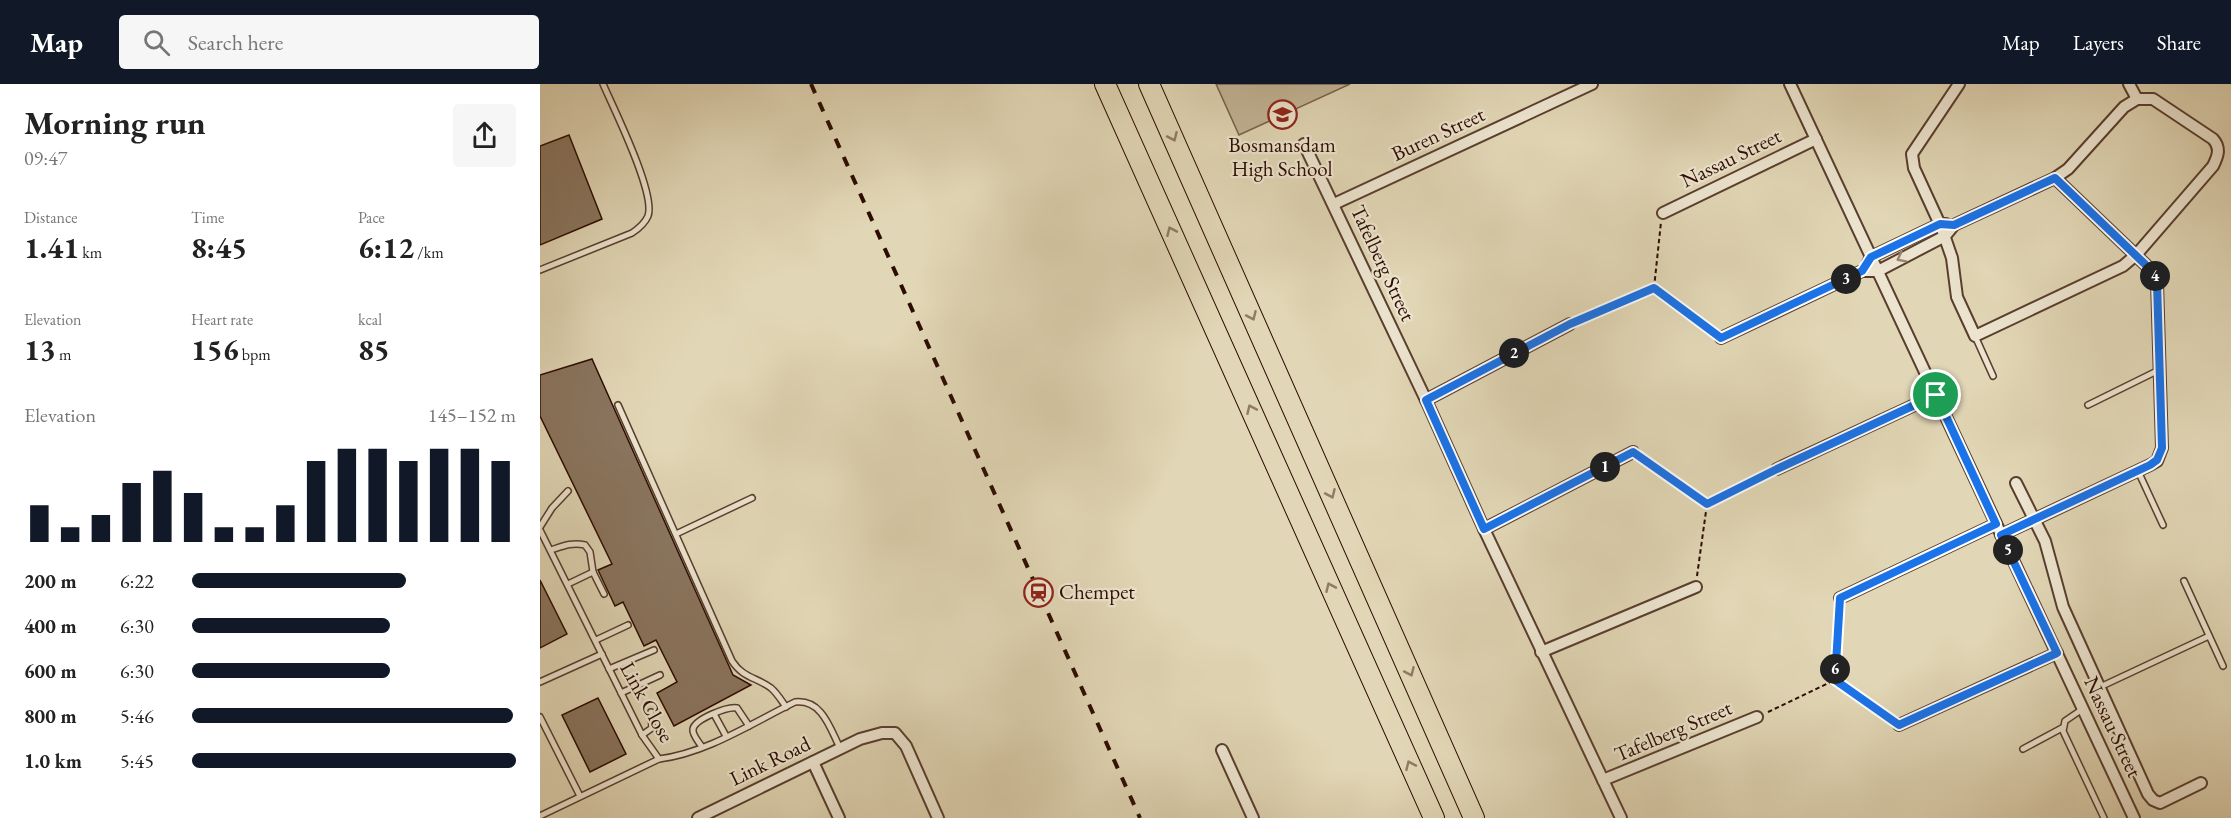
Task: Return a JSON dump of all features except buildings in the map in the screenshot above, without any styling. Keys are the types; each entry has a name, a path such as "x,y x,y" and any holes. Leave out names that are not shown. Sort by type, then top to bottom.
{"highway":[{"path":"1105,84 1434,818"},
{"path":"1149,84 1474,818"}],"street":[{"name":"Buren Street","path":"1334,204 1592,84"},
{"name":"Nassau Street","path":"1790,84 2134,818"},
{"path":"1721,338 1862,271 1878,271 1945,236 1954,225 2055,178 2073,165 2124,107 2137,99 2153,99 2213,139 2218,149 2213,166 2136,255 2123,266 1975,336 1957,297 1952,258 1945,236 1914,168 1912,154 1959,84"},
{"path":"2129,84 2137,99"},
{"name":"Nassau Street","path":"1663,213 1816,139"},
{"name":"Tafelberg Street","path":"1304,144 1621,818"},
{"path":"1840,598 1998,529 2034,519 2150,465 2160,455 2157,282 2149,268 2055,178"},
{"path":"1862,271 1871,257 1940,224 1954,225"},
{"path":"1426,400 1570,324"},
{"path":"1777,469 1936,395"},
{"path":"1484,529 1633,452"},
{"path":"2016,483 2048,552 2063,607 2151,798 2158,802 2165,801 2201,783"},
{"path":"1541,652 1696,587"},
{"path":"1899,725 2057,653"},
{"name":"Tafelberg Street","path":"1603,780 1757,717"},
{"name":"Link Road","path":"698,818 860,739 882,733 895,733 906,746 938,818"},
{"path":"1222,750 1253,818"},
{"path":"813,762 839,818"}],"lane":[{"path":"540,270 632,233 640,227 648,215 648,195 603,84"},
{"path":"1975,336 1993,376"},
{"path":"2088,405 2159,370"},
{"path":"618,405 732,661 748,677 771,688 786,707"},
{"path":"2138,471 2163,525"},
{"path":"540,529 552,508 568,491"},
{"path":"675,534 752,498"},
{"name":"Link Close","path":"540,529 642,735 659,759 683,755 802,701 819,709 840,748"},
{"path":"551,550 569,544 585,545 590,552 593,572 604,594"},
{"path":"568,584 593,572"},
{"path":"2184,581 2223,666"},
{"path":"596,640 628,625"},
{"path":"2100,687 2209,636"},
{"path":"609,669 654,650"},
{"path":"540,682 602,654"},
{"path":"621,693 660,675"},
{"path":"702,747 693,733 693,728 697,722 714,714 728,708 737,708 749,726"},
{"path":"2023,749 2062,728 2067,718 2084,708"},
{"path":"642,735 652,728 651,712"},
{"path":"714,714 726,736"},
{"path":"540,717 580,796"},
{"path":"2062,728 2104,818"},
{"path":"540,816 659,759"}],"path":[{"path":"1654,288 1663,213"},
{"path":"1570,324 1654,288"},
{"path":"1654,288 1721,338"},
{"path":"1633,452 1707,504"},
{"path":"1707,504 1777,469"},
{"path":"1696,587 1707,504"},
{"path":"1835,680 1840,598"},
{"path":"1757,717 1835,680"},
{"path":"1835,680 1899,725"}],"shaded area":[{"path":"1216,84 1350,84 1239,135"}],"railway":[{"path":"811,84 1140,818"}],"place":[{"name":"Bosmansdam High School","path":"1282,114"},
{"name":"Chempet","path":"1038,592"}],"route":[{"path":"2055,178 2155,276 2162,448 2157,460 2150,465 2001,535 2057,653 1899,725 1835,680 1840,598 1996,524 1936,395 1707,504 1633,452 1484,529 1426,400 1570,324 1654,288 1721,338 1862,271 1871,257 1940,224 1954,225 2055,178"}]}
